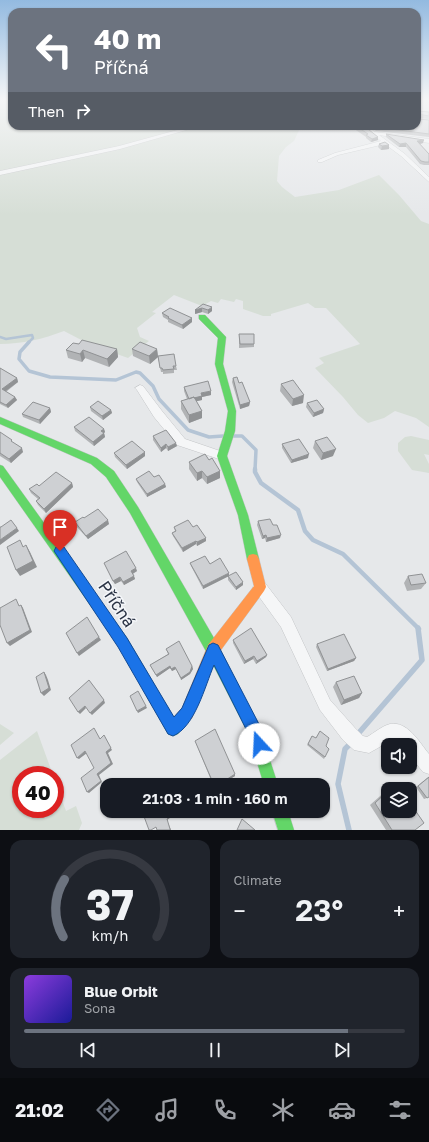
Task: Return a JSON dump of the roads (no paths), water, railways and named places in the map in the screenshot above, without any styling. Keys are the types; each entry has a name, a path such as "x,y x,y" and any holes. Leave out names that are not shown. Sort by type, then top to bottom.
{"street":[{"path":"0,173 120,147 154,138"},
{"path":"379,138 403,155 429,180"},
{"path":"406,138 429,141"},
{"path":"422,140 429,145"},
{"path":"320,161 344,150 385,142"},
{"path":"202,317 222,337 219,364 232,411 230,431 222,456 243,515 260,587 286,622 325,705 355,739 369,745 390,732 400,732 429,766"},
{"path":"140,388 158,414 181,442 222,456"},
{"path":"0,420 94,461 110,474 134,510 213,650 254,731 270,778"},
{"name":"Příčná","path":"0,470 76,574 123,642 173,729 187,713 213,650"},
{"path":"213,650 260,587"},
{"path":"282,818 286,830"}],"waterway":[{"path":"0,337 6,339 32,335 33,338 29,342"},
{"path":"29,342 20,352 19,359 29,371 50,377 116,380 136,372 140,373 153,386 159,399 188,430 209,437 223,436"},
{"path":"233,436 242,436 256,450 255,470"},
{"path":"255,470 261,483 298,510 305,531 313,540 343,554 418,628"},
{"path":"357,735 422,660 418,628"},
{"path":"349,830 338,784 345,749 351,743"}]}
